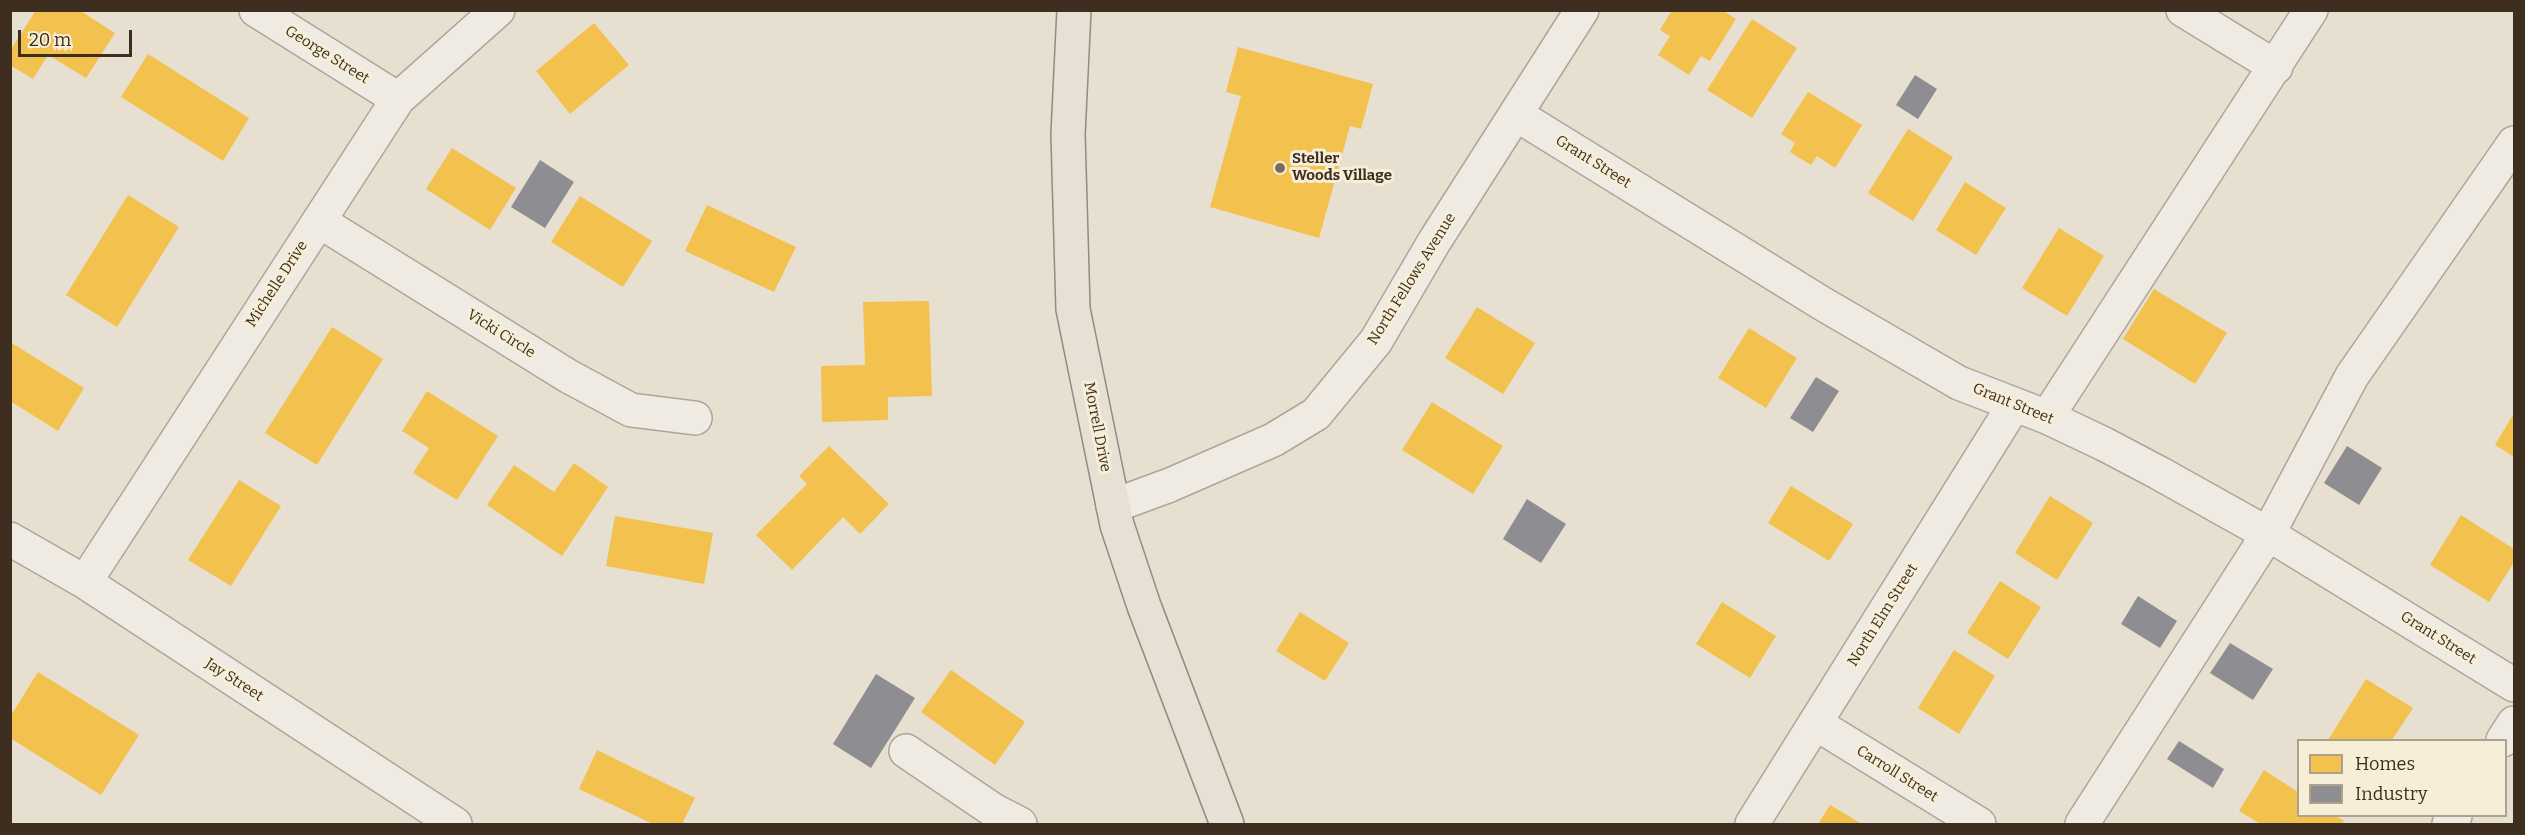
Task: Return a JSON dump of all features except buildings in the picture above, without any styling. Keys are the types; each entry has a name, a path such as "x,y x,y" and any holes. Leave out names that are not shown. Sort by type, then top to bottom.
{"main road":[{"name":"Morrell Drive","path":"1074,10 1068,134 1073,309 1117,525 1144,606 1227,825"}],"street":[{"name":"George Street","path":"256,10 398,99"},
{"name":"Michelle Drive","path":"85,582 398,99 498,10"},
{"name":"North Fellows Avenue","path":"1113,506 1170,485 1273,440 1316,414 1376,340 1434,242 1582,10"},
{"path":"2183,10 2276,67"},
{"path":"2047,417 2311,10"},
{"name":"Grant Street","path":"1517,115 1823,304 1959,383 2047,417 2104,444 2268,534 2514,685"},
{"path":"2082,825 2268,534 2352,376 2514,143"},
{"name":"Vicki Circle","path":"319,221 568,376 631,410 695,418"},
{"name":"North Elm Street","path":"1752,825 2014,405"},
{"name":"Jay Street","path":"10,539 85,582 455,825"},
{"name":"Carroll Street","path":"1815,723 1979,825"},
{"path":"2505,739 2514,723"},
{"path":"906,751 993,810 1020,825"}],"place":[{"name":"Steller Woods Village","path":"1280,168"}]}
